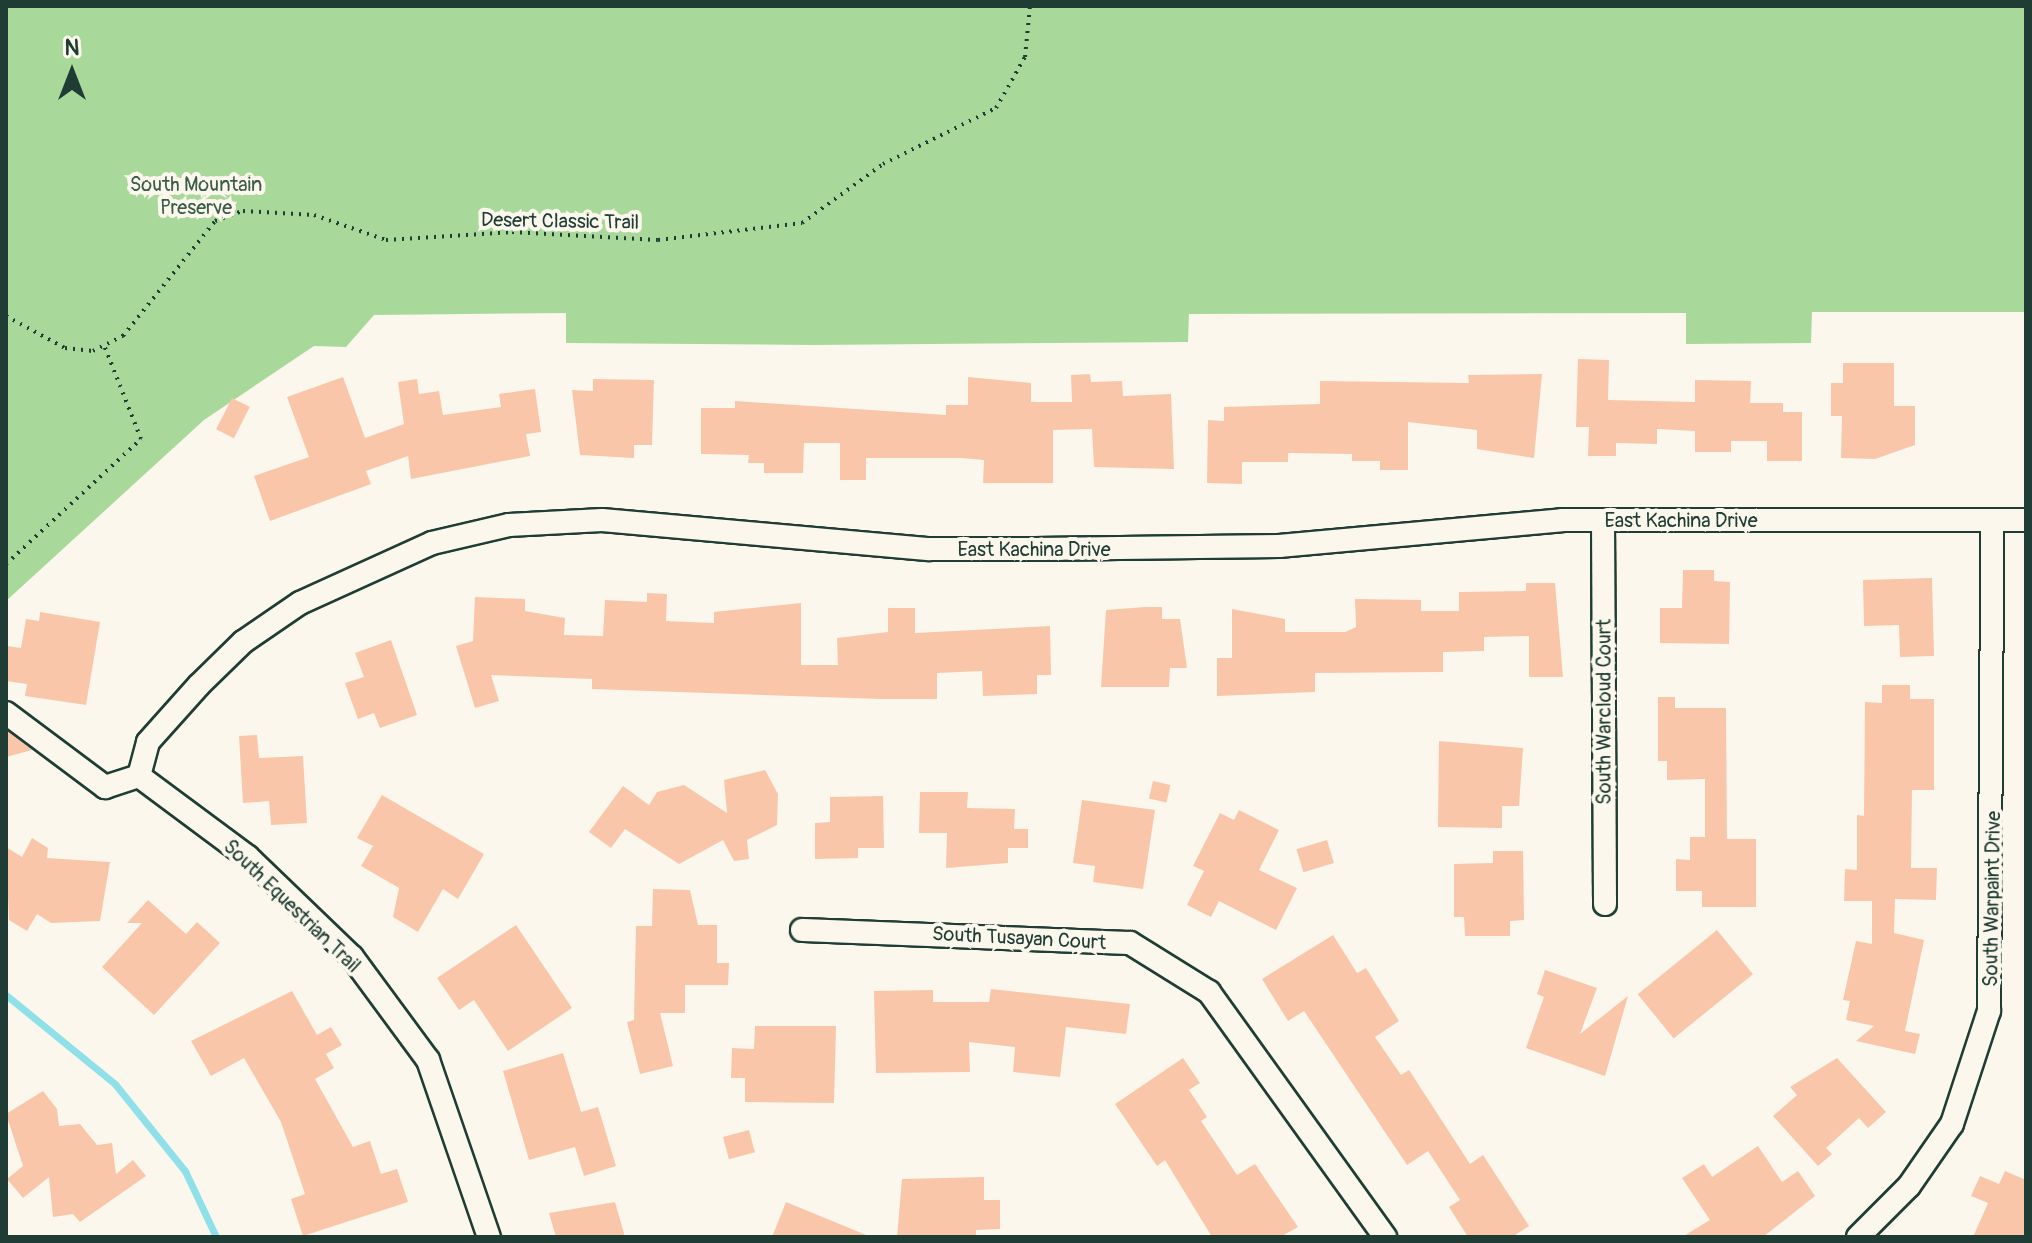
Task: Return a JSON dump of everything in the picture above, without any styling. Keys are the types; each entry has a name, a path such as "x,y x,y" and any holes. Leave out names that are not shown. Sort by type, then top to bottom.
{"street":[{"name":"East Kachina Drive","path":"139,776 148,742 199,685 300,603 432,543 509,525 602,520 930,549 1095,549 1279,546 1603,520 2026,520"},
{"name":"South Warcloud Court","path":"1603,520 1605,904"},
{"name":"South Warpaint Drive","path":"1858,1237 1909,1186 1952,1124 1989,1011 1992,520"},
{"path":"6,713 105,787 139,776"},
{"name":"South Equestrian Trail","path":"139,776 248,857 352,957 428,1060 489,1237"},
{"name":"South Tusayan Court","path":"802,930 1130,943 1209,992 1385,1237"}],"path":[{"name":"Desert Classic Trail","path":"104,345 141,316 215,221 243,211 314,215 386,240 512,232 658,240 802,223 883,164 996,108 1016,83 1030,6"},
{"path":"6,316 65,348 104,345 141,439 6,564"}],"green space":[{"name":"South Mountain Preserve","path":"6,6 2026,6 2026,312 1812,312 1811,343 1686,344 1686,313 1189,314 1188,342 812,345 566,343 566,313 374,315 346,347 314,346 204,420 6,601"}],"building":[{"path":"1578,359 1609,360 1608,400 1695,402 1695,380 1751,381 1750,403 1783,403 1783,412 1802,412 1802,461 1767,461 1767,441 1731,441 1731,452 1695,452 1695,431 1657,429 1657,444 1616,443 1616,456 1588,456 1589,427 1576,427"},
{"path":"1843,363 1894,363 1894,406 1915,406 1915,445 1875,459 1841,458 1842,416 1831,416 1831,383 1843,383"},
{"path":"1090,374 1091,382 1122,381 1123,396 1171,394 1174,469 1094,467 1092,429 1053,430 1053,483 983,483 984,460 961,458 866,458 866,480 840,480 840,443 804,443 803,473 764,473 764,463 748,463 749,455 701,454 701,408 735,408 735,401 946,415 946,405 968,405 968,377 1031,383 1031,402 1072,402 1071,375"},
{"path":"1542,374 1534,458 1477,449 1477,430 1408,422 1408,470 1380,470 1380,461 1352,461 1352,454 1288,453 1288,462 1242,462 1242,484 1207,483 1208,420 1224,421 1224,407 1320,404 1320,381 1469,383 1468,375"},
{"path":"343,377 365,438 404,424 398,382 417,379 419,394 439,391 443,415 501,407 499,394 535,389 541,432 526,434 530,456 411,479 408,456 366,471 371,484 270,521 254,476 309,457 287,397"},
{"path":"593,379 654,380 652,445 634,445 634,458 580,455 572,390 593,391"},
{"path":"232,398 250,407 234,438 216,429"},
{"path":"1683,570 1714,570 1714,581 1730,582 1729,644 1660,643 1660,608 1682,608"},
{"path":"1932,578 1934,656 1900,657 1899,625 1864,626 1863,580"},
{"path":"1526,583 1555,583 1563,677 1529,677 1529,636 1484,637 1484,651 1443,652 1443,672 1315,673 1315,692 1217,696 1217,658 1232,658 1232,609 1285,619 1285,632 1345,632 1356,627 1355,599 1421,600 1421,611 1459,611 1459,592 1526,591"},
{"path":"647,593 667,594 666,621 714,623 714,612 801,603 801,665 838,665 837,638 888,632 888,608 915,608 915,633 1050,626 1051,675 1037,675 1037,694 983,696 982,671 937,673 937,699 881,699 592,689 592,679 491,675 499,701 475,708 456,646 473,641 475,597 525,599 525,611 565,618 564,635 603,636 605,600 647,602"},
{"path":"1162,607 1162,619 1180,619 1187,668 1170,668 1169,687 1101,687 1106,610"},
{"path":"40,612 100,622 86,705 25,696 27,684 6,681 6,646 21,648 26,619 39,621"},
{"path":"391,640 417,715 380,728 374,713 358,719 345,683 364,677 355,653"},
{"path":"1882,685 1910,685 1910,699 1934,699 1934,790 1912,790 1911,868 1937,868 1936,900 1895,899 1894,933 1924,940 1905,1031 1920,1034 1915,1054 1856,1041 1874,1026 1846,1020 1850,1001 1843,1000 1856,941 1872,944 1872,901 1844,901 1845,869 1857,870 1857,815 1864,816 1865,702 1882,703"},
{"path":"1658,697 1675,697 1675,708 1726,708 1727,839 1756,839 1756,907 1702,907 1702,891 1676,891 1676,859 1690,860 1690,837 1705,837 1705,779 1667,780 1667,761 1658,761"},
{"path":"6,730 32,750 6,757"},
{"path":"257,735 259,758 303,756 307,823 271,825 269,801 243,803 239,736"},
{"path":"1439,741 1523,748 1519,806 1502,806 1502,828 1438,827"},
{"path":"765,770 778,794 777,825 747,840 749,859 734,861 723,840 679,864 625,829 611,848 589,832 623,786 649,805 657,792 684,785 727,813 724,780"},
{"path":"1153,781 1171,785 1166,803 1149,799"},
{"path":"920,792 968,792 967,808 1015,809 1014,829 1028,829 1028,848 1008,848 1008,863 946,868 947,833 919,833"},
{"path":"382,795 484,854 458,899 443,889 418,932 393,917 399,888 361,866 373,846 357,838"},
{"path":"883,796 884,848 858,848 858,858 815,859 815,823 830,822 830,797"},
{"path":"1082,800 1155,810 1143,889 1093,882 1095,866 1073,863"},
{"path":"1239,810 1279,830 1259,870 1297,888 1276,930 1219,901 1211,917 1187,905 1204,871 1193,866 1220,813 1234,820"},
{"path":"32,838 48,848 47,858 110,862 100,921 51,923 37,914 27,931 9,920 6,847 22,857"},
{"path":"1327,840 1334,863 1303,872 1296,849"},
{"path":"1493,851 1523,851 1524,920 1510,921 1510,936 1465,936 1464,917 1454,917 1454,864 1493,863"},
{"path":"653,889 690,890 698,925 717,925 717,963 729,963 728,985 685,985 685,1013 660,1013 673,1066 640,1074 627,1022 634,1020 636,926 652,926"},
{"path":"148,900 186,934 197,922 220,943 154,1015 102,967 142,923 127,923"},
{"path":"516,925 572,1008 508,1051 474,1000 459,1010 437,978"},
{"path":"1717,930 1753,974 1674,1038 1638,994"},
{"path":"1333,935 1357,973 1366,968 1399,1021 1375,1037 1401,1075 1409,1070 1470,1164 1483,1155 1529,1226 1512,1237 1468,1237 1449,1207 1460,1200 1428,1151 1407,1165 1304,1011 1288,1021 1262,979"},
{"path":"1545,970 1597,988 1580,1034 1628,996 1605,1076 1526,1048 1544,997 1537,994"},
{"path":"991,989 1130,1004 1126,1034 1066,1027 1060,1077 1013,1072 1015,1047 969,1042 970,1072 876,1073 874,991 933,990 933,1002 989,1002"},
{"path":"292,991 317,1035 331,1027 342,1045 326,1054 334,1068 315,1079 353,1147 370,1141 381,1174 397,1169 408,1202 303,1236 291,1199 305,1194 281,1122 244,1058 211,1076 191,1041"},
{"path":"755,1026 836,1026 834,1103 745,1102 745,1078 731,1078 732,1048 754,1049"},
{"path":"563,1053 581,1112 598,1107 616,1166 584,1176 575,1147 529,1160 503,1071"},
{"path":"1183,1058 1200,1083 1189,1090 1207,1117 1201,1121 1237,1175 1255,1164 1298,1227 1280,1237 1212,1237 1165,1160 1157,1166 1115,1104"},
{"path":"1837,1058 1886,1112 1868,1128 1859,1118 1826,1148 1832,1154 1818,1166 1773,1116 1797,1095 1790,1087"},
{"path":"43,1091 57,1109 59,1126 80,1124 97,1145 112,1143 116,1174 133,1160 146,1176 80,1222 73,1214 53,1217 49,1177 23,1198 7,1179 23,1166 6,1114"},
{"path":"749,1130 755,1152 729,1159 723,1137"},
{"path":"1758,1146 1782,1182 1798,1171 1815,1196 1763,1237 1682,1237 1710,1220 1682,1178 1704,1164 1712,1177"},
{"path":"2005,1171 2026,1180 2026,1237 1973,1237 1988,1203 1971,1196 1980,1176 1999,1184"},
{"path":"984,1177 984,1200 1000,1200 1000,1229 976,1230 976,1237 897,1237 902,1179"},
{"path":"615,1202 625,1237 556,1237 549,1213"},
{"path":"786,1202 871,1237 772,1237"}],"waterway":[{"path":"6,995 115,1084 185,1171 216,1237"}]}
